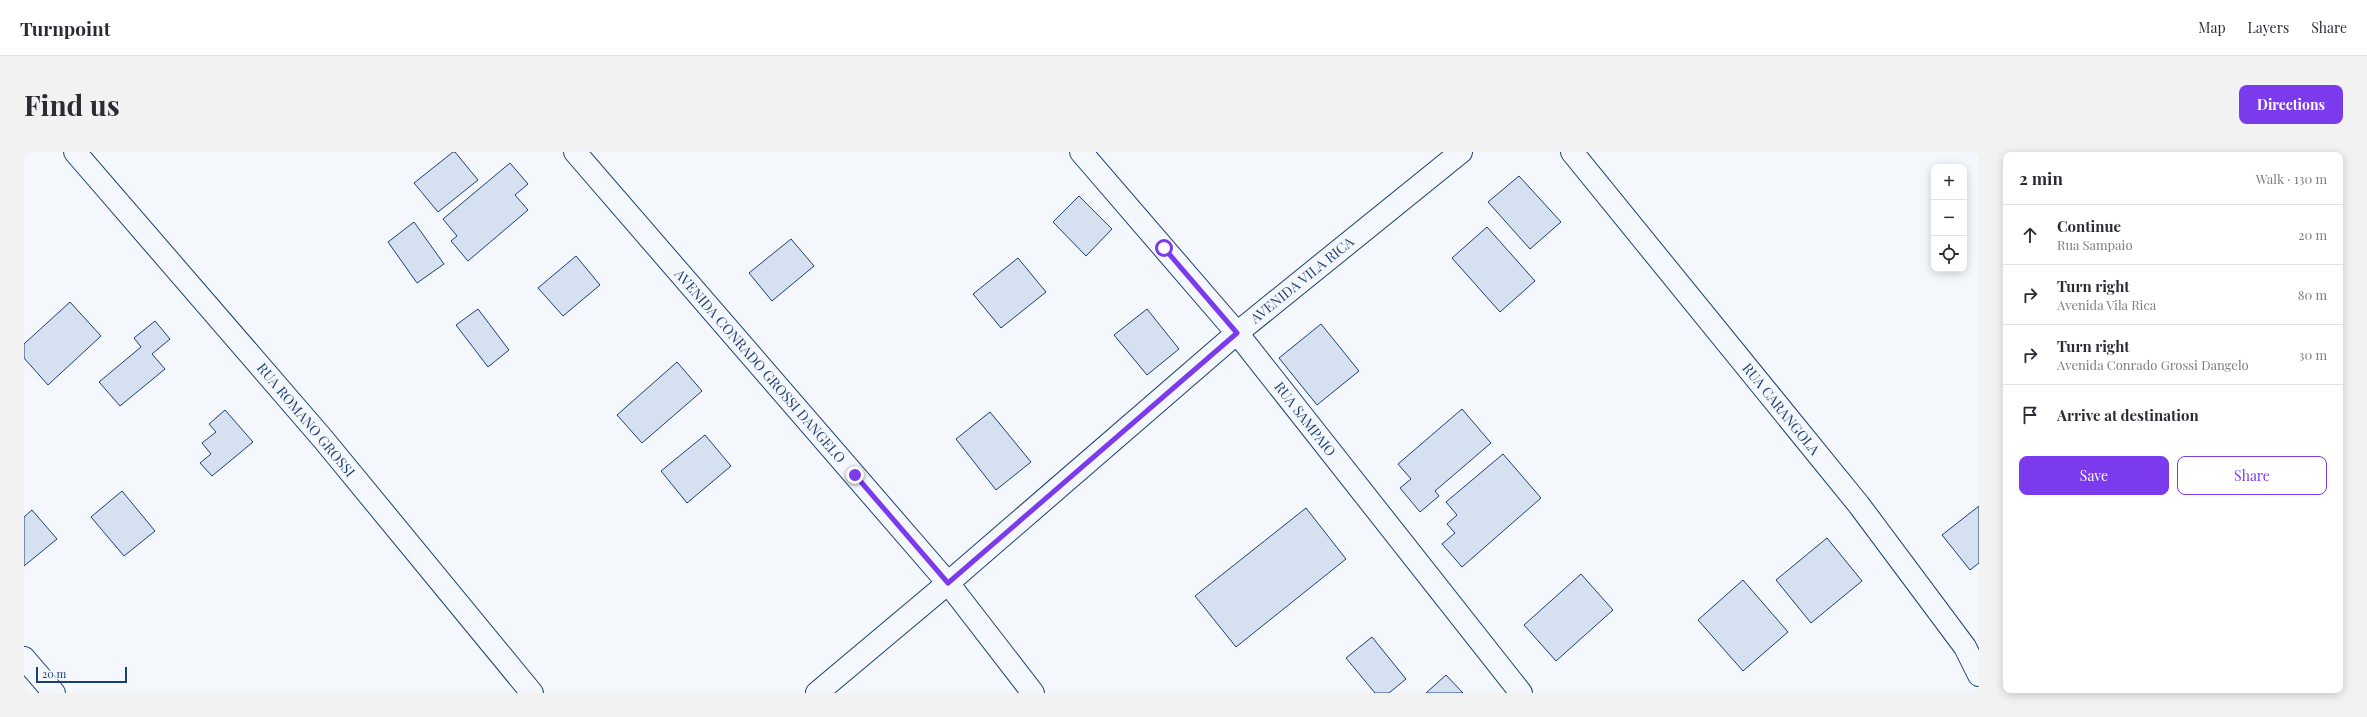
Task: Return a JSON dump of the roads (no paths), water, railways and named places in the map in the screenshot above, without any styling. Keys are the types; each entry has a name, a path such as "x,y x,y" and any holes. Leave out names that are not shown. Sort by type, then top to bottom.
{"street":[{"name":"RUA ROMANO GROSSI","path":"75,152 323,439 532,693"},
{"name":"AVENIDA CONRADO GROSSI DANGELO","path":"575,152 948,583 1033,693"},
{"name":"RUA SAMPAIO","path":"1081,152 1237,333 1521,693"},
{"name":"AVENIDA VILA RICA","path":"817,693 948,583 1237,333 1461,152"},
{"name":"RUA CARANGOLA","path":"1572,152 1859,505 1965,647 1979,675"},
{"path":"24,658 54,693"}]}
